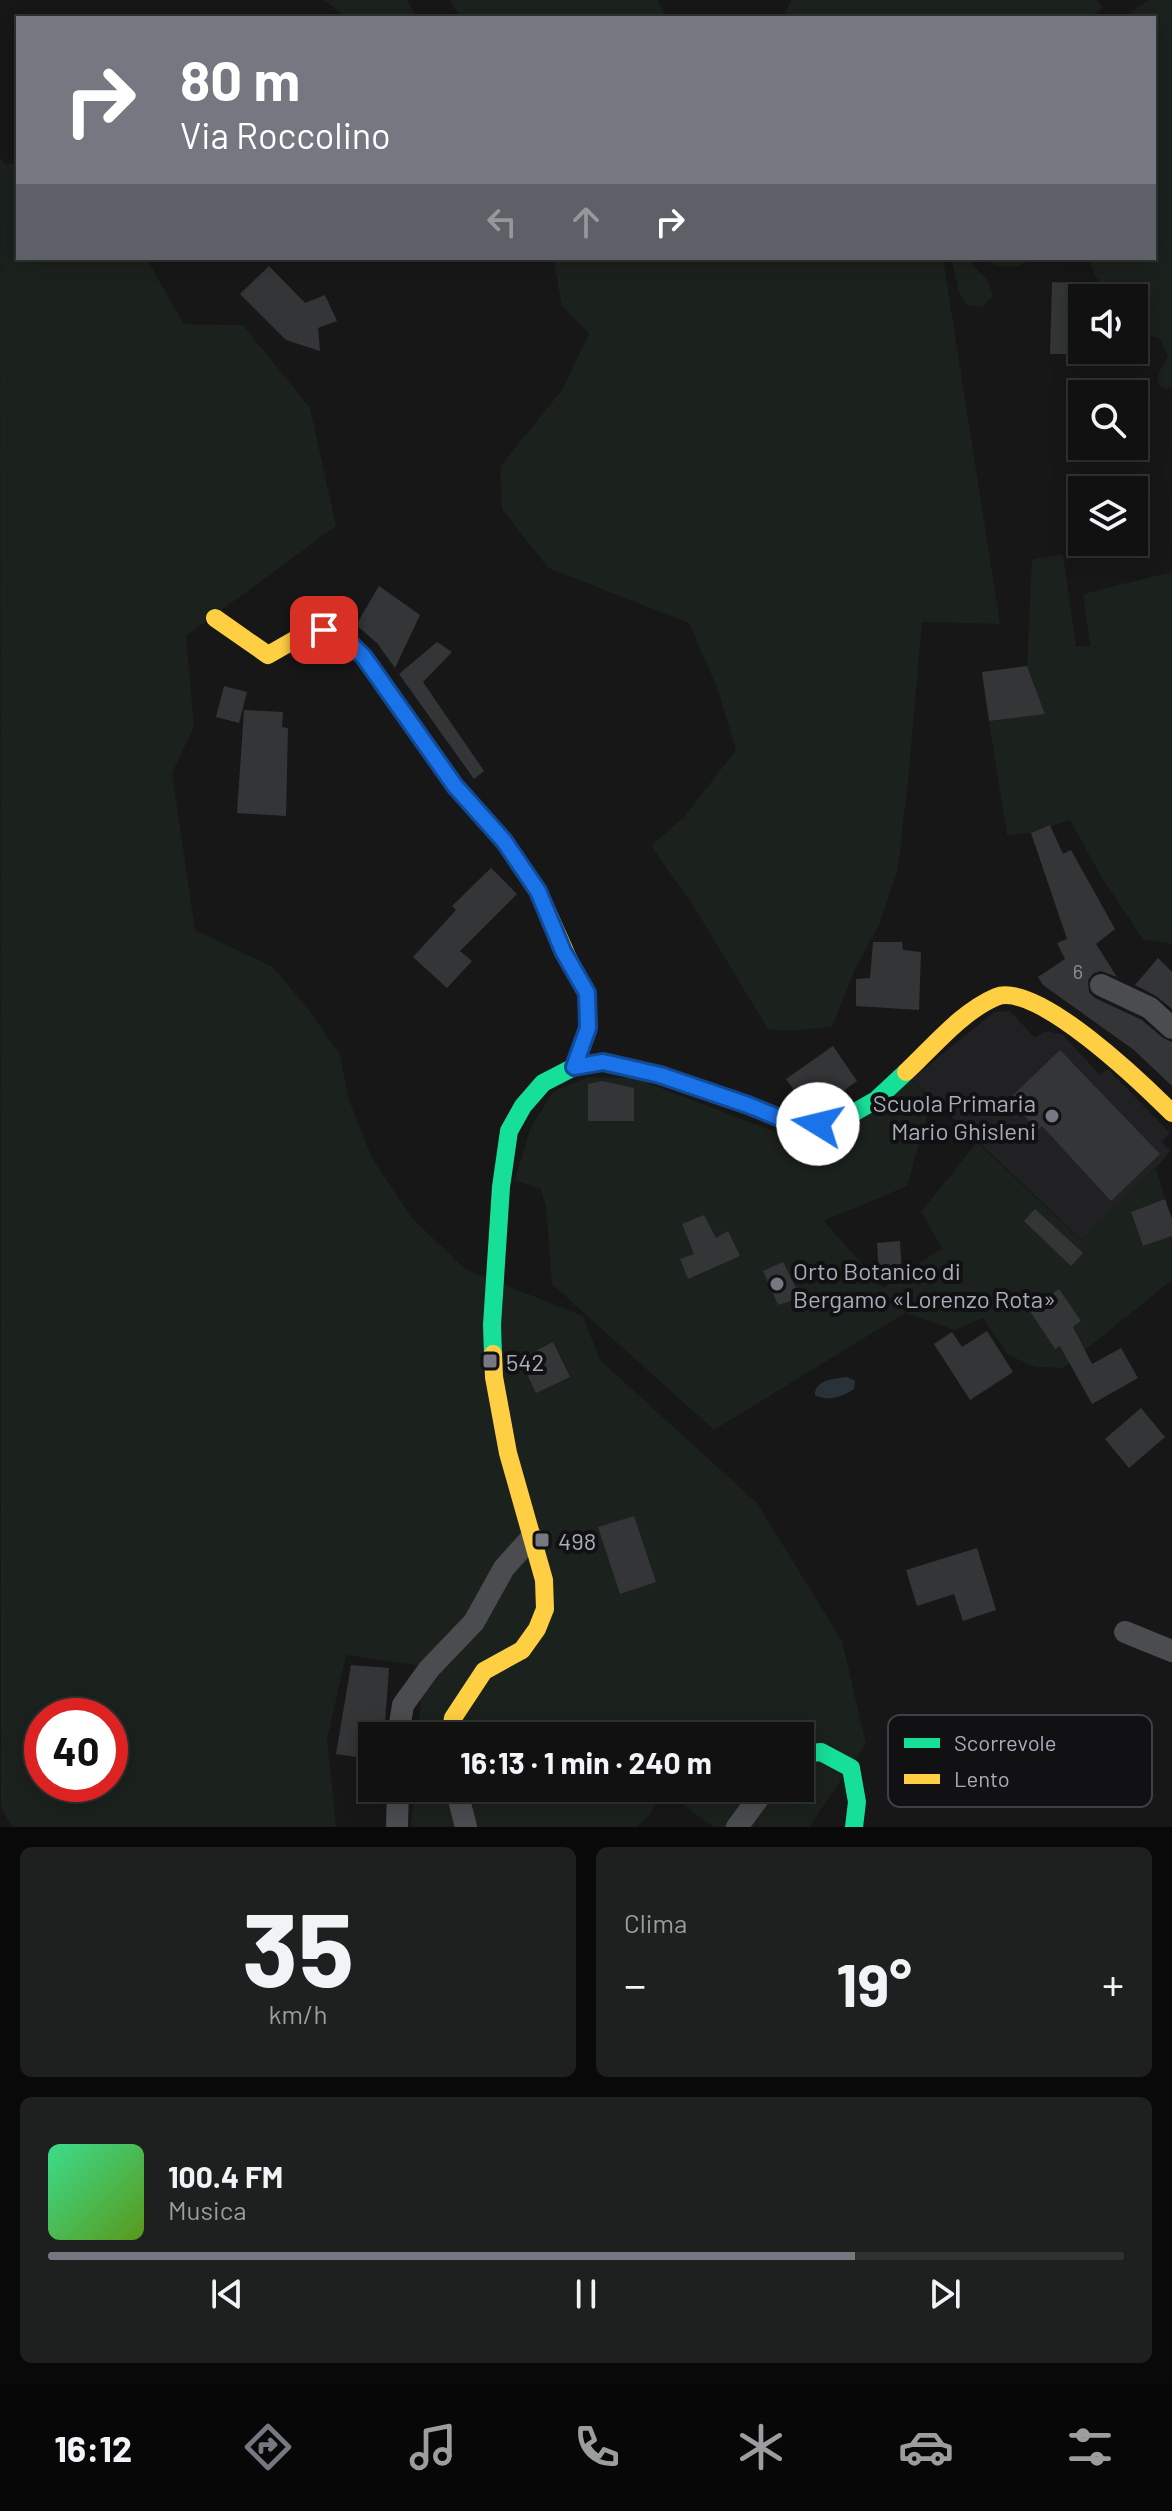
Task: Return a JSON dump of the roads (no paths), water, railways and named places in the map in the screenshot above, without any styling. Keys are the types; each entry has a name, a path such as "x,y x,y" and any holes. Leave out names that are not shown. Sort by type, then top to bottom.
{"street":[{"path":"215,618 268,655 308,633 324,630 346,639 364,657 455,786 504,841 538,891 563,951 587,993 588,1028 574,1067"},
{"path":"1101,985 1150,1008 1172,1028"},
{"path":"452,1722 484,1671 522,1650 537,1629 545,1609 544,1580 508,1453 494,1377 492,1325 501,1187 509,1131 523,1106 543,1083 574,1067 603,1062 660,1075 792,1123 818,1124 848,1116 876,1100 969,1013 999,995 1022,997 1040,1004 1123,1065 1172,1113"},
{"path":"400,1722 403,1705 409,1696 429,1669 474,1622 504,1568 532,1537"},
{"path":"1125,1632 1172,1651"},
{"path":"814,1752 829,1753 851,1768 857,1802 854,1827"},
{"path":"397,1827 398,1802"},
{"path":"460,1802 466,1827"},
{"path":"737,1827 756,1802"}],"place":[{"name":"Scuola Primaria Mario Ghisleni","path":"1052,1116"},
{"name":"Orto Botanico di Bergamo «Lorenzo Rota»","path":"777,1284"},
{"name":"542","path":"490,1361"},
{"name":"498","path":"542,1540"}]}
